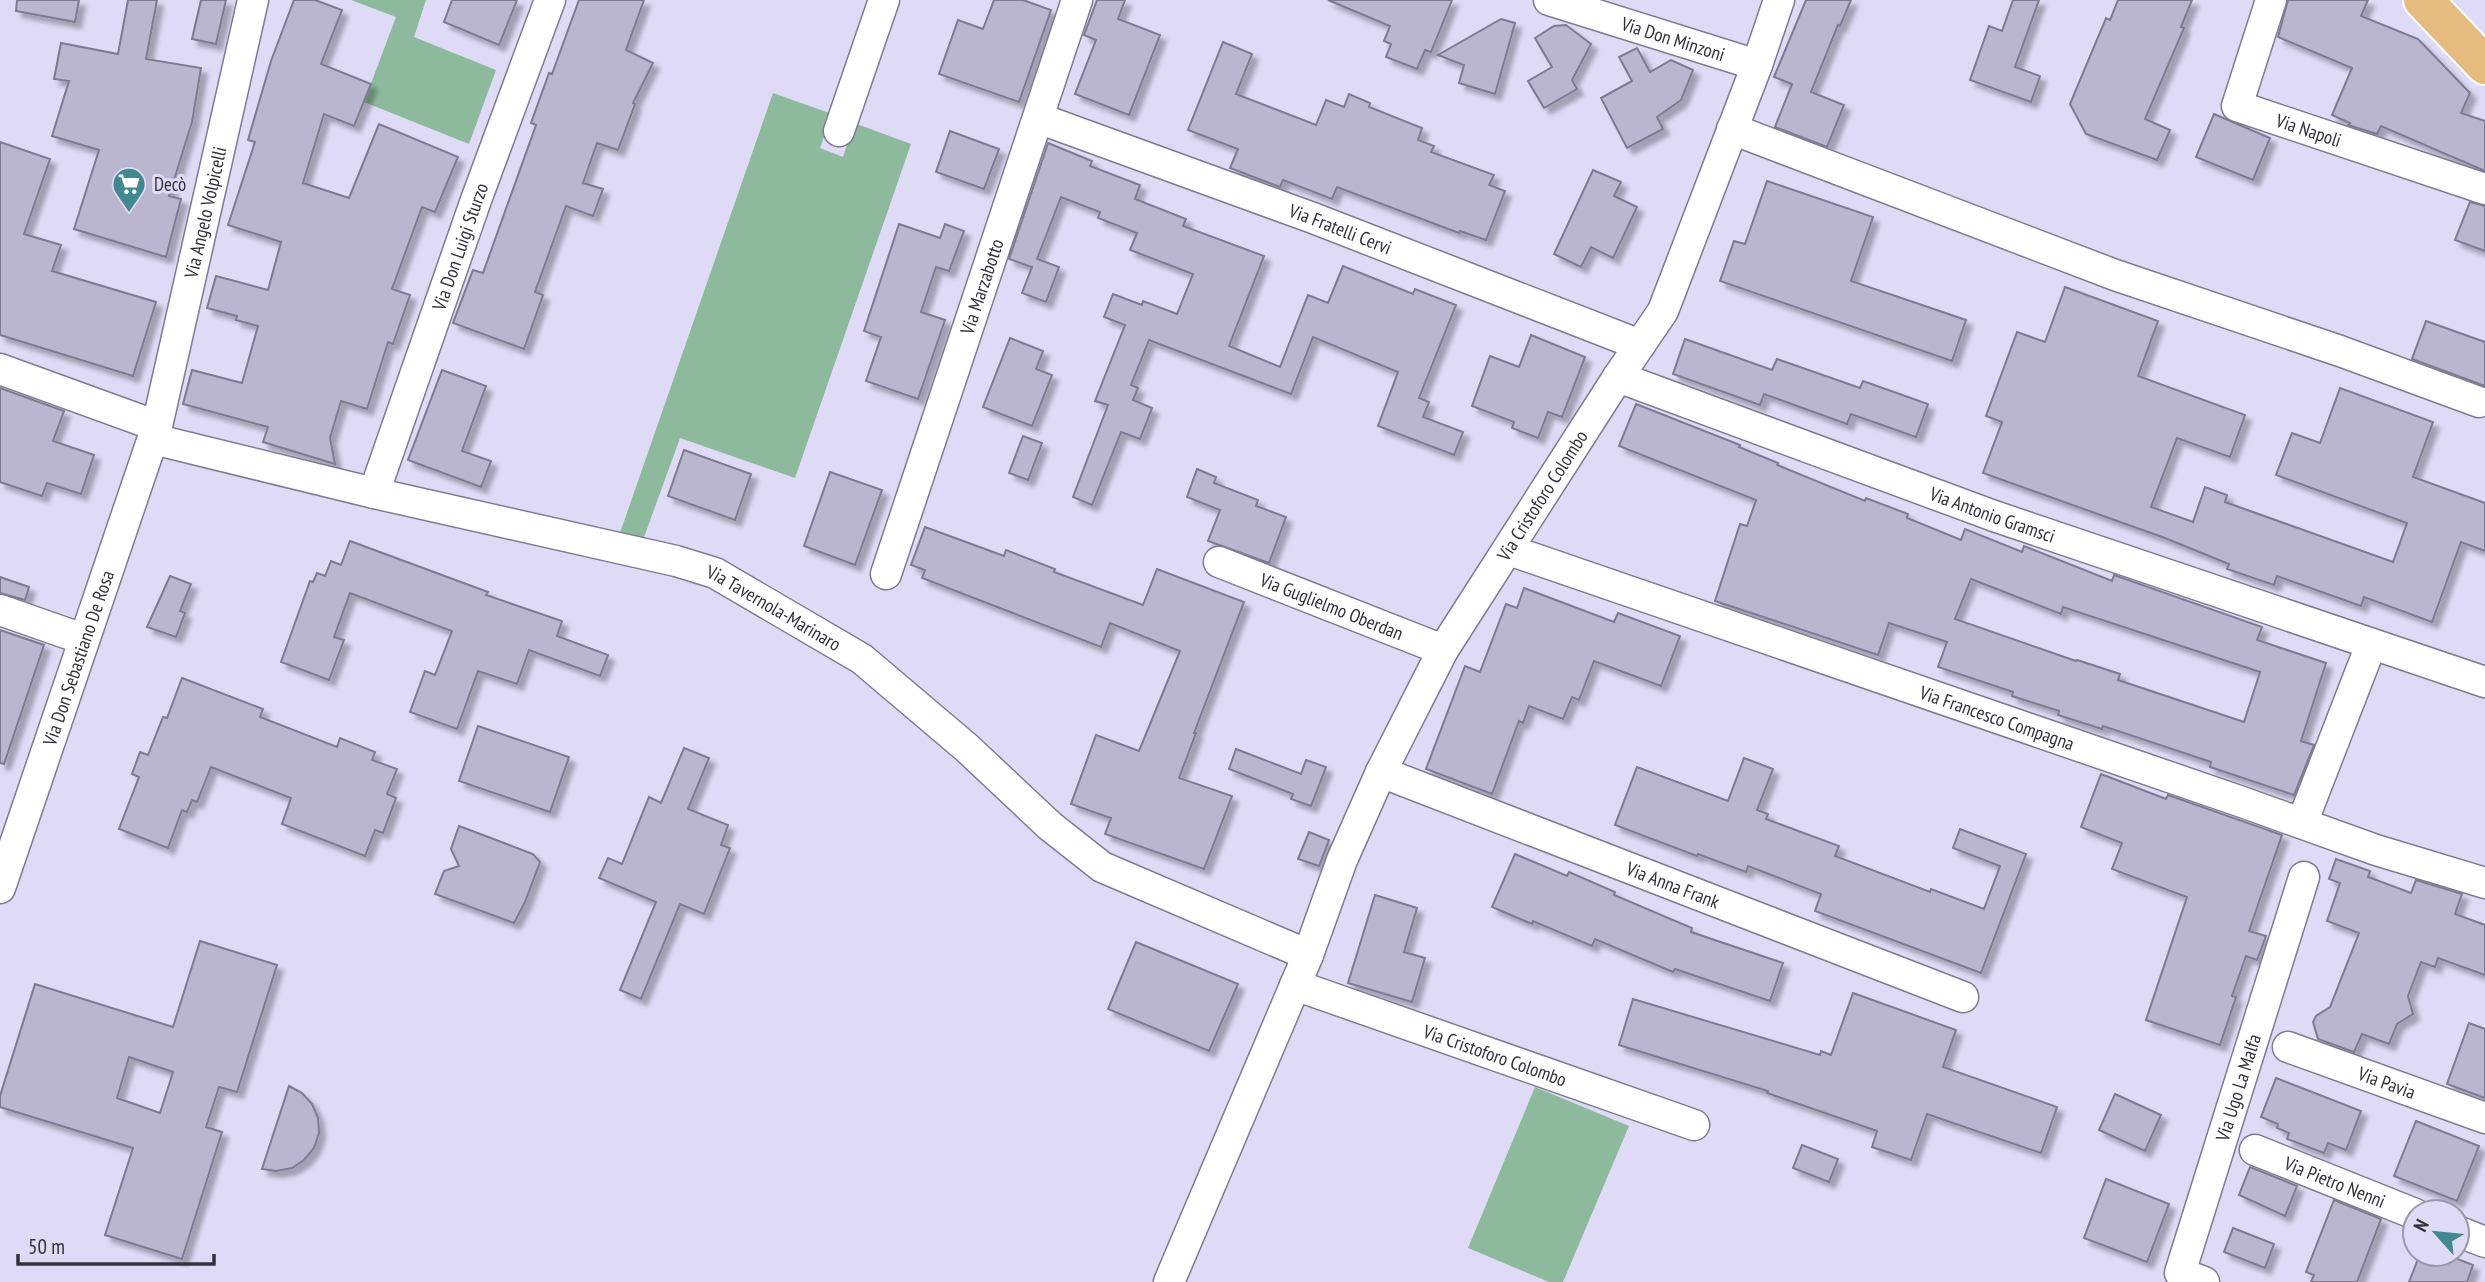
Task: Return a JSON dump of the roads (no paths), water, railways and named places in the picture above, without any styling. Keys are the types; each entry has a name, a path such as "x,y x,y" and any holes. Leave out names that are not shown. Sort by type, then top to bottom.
{"main road":[{"path":"2423,0 2485,65"}],"street":[{"name":"Via Angelo Volpicelli","path":"155,433 253,0"},
{"name":"Via Don Luigi Sturzo","path":"374,494 476,200 550,0"},
{"path":"839,131 884,0"},
{"name":"Via Marzabotto","path":"886,574 1077,0"},
{"name":"Via Don Minzoni","path":"1549,0 1757,65"},
{"name":"Via Cristoforo Colombo","path":"1179,1279 1308,955 1342,860 1381,772 1443,650 1618,377 1664,311 1779,0"},
{"name":"Via Napoli","path":"2271,0 2237,106 2485,189"},
{"name":"Via Fratelli Cervi","path":"1038,118 1313,218 1640,345"},
{"path":"1732,129 2115,275 2340,351 2479,402"},
{"name":"Via Tavernola-Marinaro","path":"0,369 155,433 374,494 676,561 715,573 862,659 957,740 1050,826 1102,867 1308,955"},
{"name":"Via Antonio Gramsci","path":"1618,377 1994,516 2485,682"},
{"name":"Via Don Sebastiano De Rosa","path":"0,888 155,433"},
{"name":"Via Francesco Compagna","path":"1509,550 2376,850 2485,883"},
{"name":"Via Guglielmo Oberdan","path":"1219,562 1443,650"},
{"path":"0,610 83,639"},
{"path":"2302,823 2371,645"},
{"name":"Via Anna Frank","path":"1381,772 1964,997"},
{"name":"Via Ugo La Malfa","path":"2204,1282 2180,1273 2304,877"},
{"name":"Via Cristoforo Colombo","path":"1296,985 1694,1125"},
{"name":"Via Pavia","path":"2288,1047 2485,1118"},
{"name":"Via Pietro Nenni","path":"2255,1150 2401,1208"}],"place":[{"name":"Decò","path":"129,214"}]}
